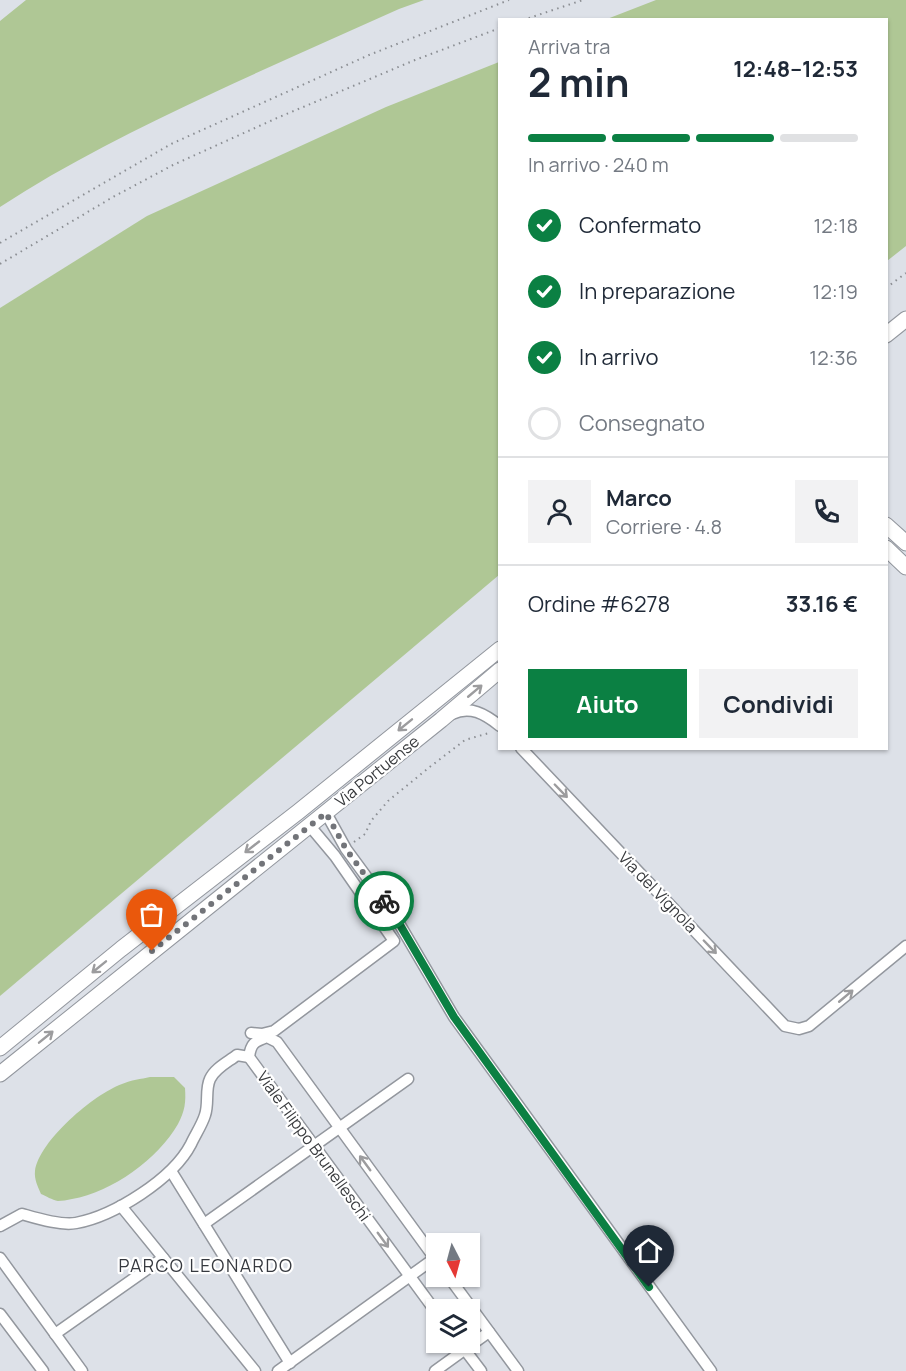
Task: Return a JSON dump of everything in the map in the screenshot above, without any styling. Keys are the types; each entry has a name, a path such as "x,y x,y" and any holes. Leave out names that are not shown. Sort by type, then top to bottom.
{"street":[{"path":"888,333 906,319"},
{"path":"888,527 906,543"},
{"path":"888,551 906,567"},
{"name":"Via Portuense","path":"0,1048 121,949 298,812 498,651"},
{"name":"Via Portuense","path":"0,1074 326,813 498,672"},
{"path":"441,720 456,712 472,711 483,714 498,724"},
{"name":"Via del Vignola","path":"523,750 789,1028 805,1028 813,1024 906,946"},
{"path":"326,813 346,849 393,913 454,1017 711,1371"},
{"path":"251,1033 262,1034 274,1030 394,941 335,856 309,825"},
{"name":"Viale Filippo Brunelleschi","path":"426,1245 277,1042 267,1037 256,1041 250,1048 249,1057 426,1299"},
{"path":"0,1226 22,1214 41,1220 74,1224 105,1214 144,1192 171,1171 189,1148 205,1114 209,1080 216,1070 237,1055 249,1057"},
{"path":"204,1224 408,1078"},
{"path":"171,1171 290,1363"},
{"path":"121,1206 255,1371"},
{"path":"0,1258 82,1371"},
{"path":"55,1334 163,1258"},
{"path":"278,1371 426,1266"},
{"path":"456,1287 518,1371"},
{"path":"0,1314 43,1371"},
{"path":"480,1337 489,1332"},
{"path":"435,1371 454,1353"},
{"path":"467,1353 481,1371"}],"path":[{"path":"0,243 171,144 369,55 509,0"},
{"path":"529,18 583,0"},
{"path":"0,264 102,203 173,165 415,60 498,29"},
{"path":"888,286 906,273"},
{"path":"346,849 365,834 375,815 388,801 448,752 465,740 491,732 498,726"}],"green space":[{"path":"26,0 424,0 234,83 157,120 77,161 0,207 0,21"},
{"path":"656,0 906,0 906,246 888,260 888,18 610,18"},
{"path":"498,62 498,576 0,996 0,308 147,216 386,107"},
{"path":"150,1077 174,1077 185,1088 184,1106 178,1124 159,1150 118,1181 87,1195 58,1201 41,1194 35,1171 46,1146 57,1133 83,1108 110,1089"}],"way so far":[{"path":"152,951 326,813 346,849 384,901"}],"district":[{"name":"PARCO LEONARDO","path":"206,1266"}],"route":[{"path":"384,901 454,1017 649,1287"}]}
